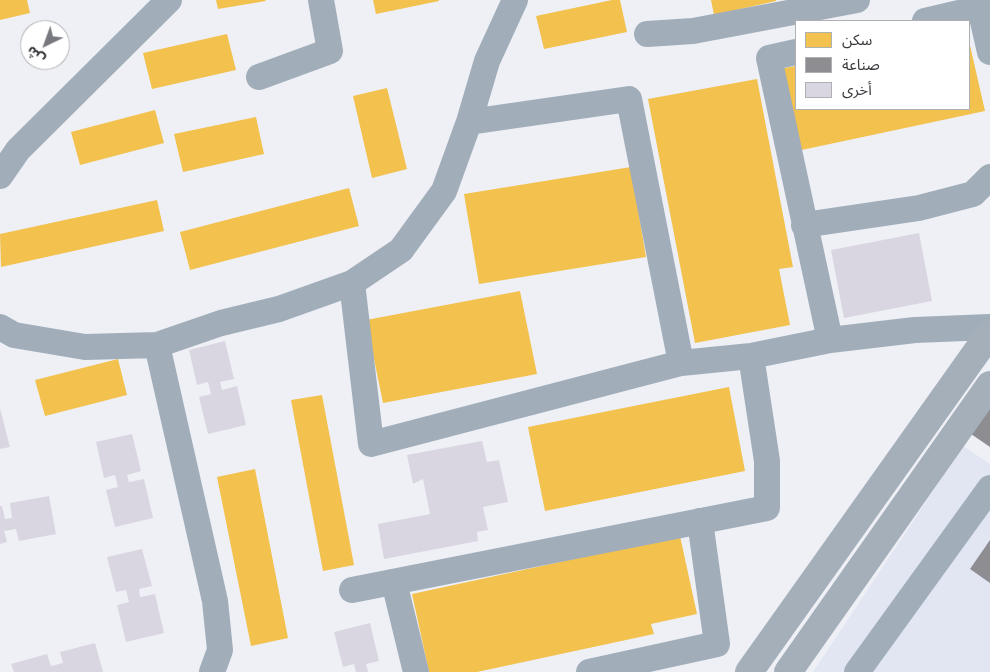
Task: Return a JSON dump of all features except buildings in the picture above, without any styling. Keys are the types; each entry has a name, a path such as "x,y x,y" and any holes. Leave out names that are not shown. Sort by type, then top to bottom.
{"main road":[{"path":"750,672 986,348"},
{"path":"788,672 990,385"}],"street":[{"path":"0,176 9,151 169,0"},
{"path":"259,77 330,51 321,0"},
{"path":"0,326 14,335 85,347 157,345 221,323 279,309 352,283 401,250 444,191 469,122 487,61 515,0"},
{"path":"647,34 693,31 857,0"},
{"path":"929,20 980,8 990,52"},
{"path":"795,52 769,58 830,340"},
{"path":"469,122 629,99 681,363"},
{"path":"804,225 919,208 955,199 973,194 990,177"},
{"path":"352,283 371,444 681,363 752,356 830,340 914,330 990,327"},
{"path":"157,345 215,601 220,650 212,672"},
{"path":"352,590 767,508 767,461 752,356"},
{"path":"857,672 990,488"},
{"path":"589,672 717,644 700,522"},
{"path":"394,582 416,672"}],"shaded area":[{"path":"963,446 990,464 990,672 813,672"}]}
